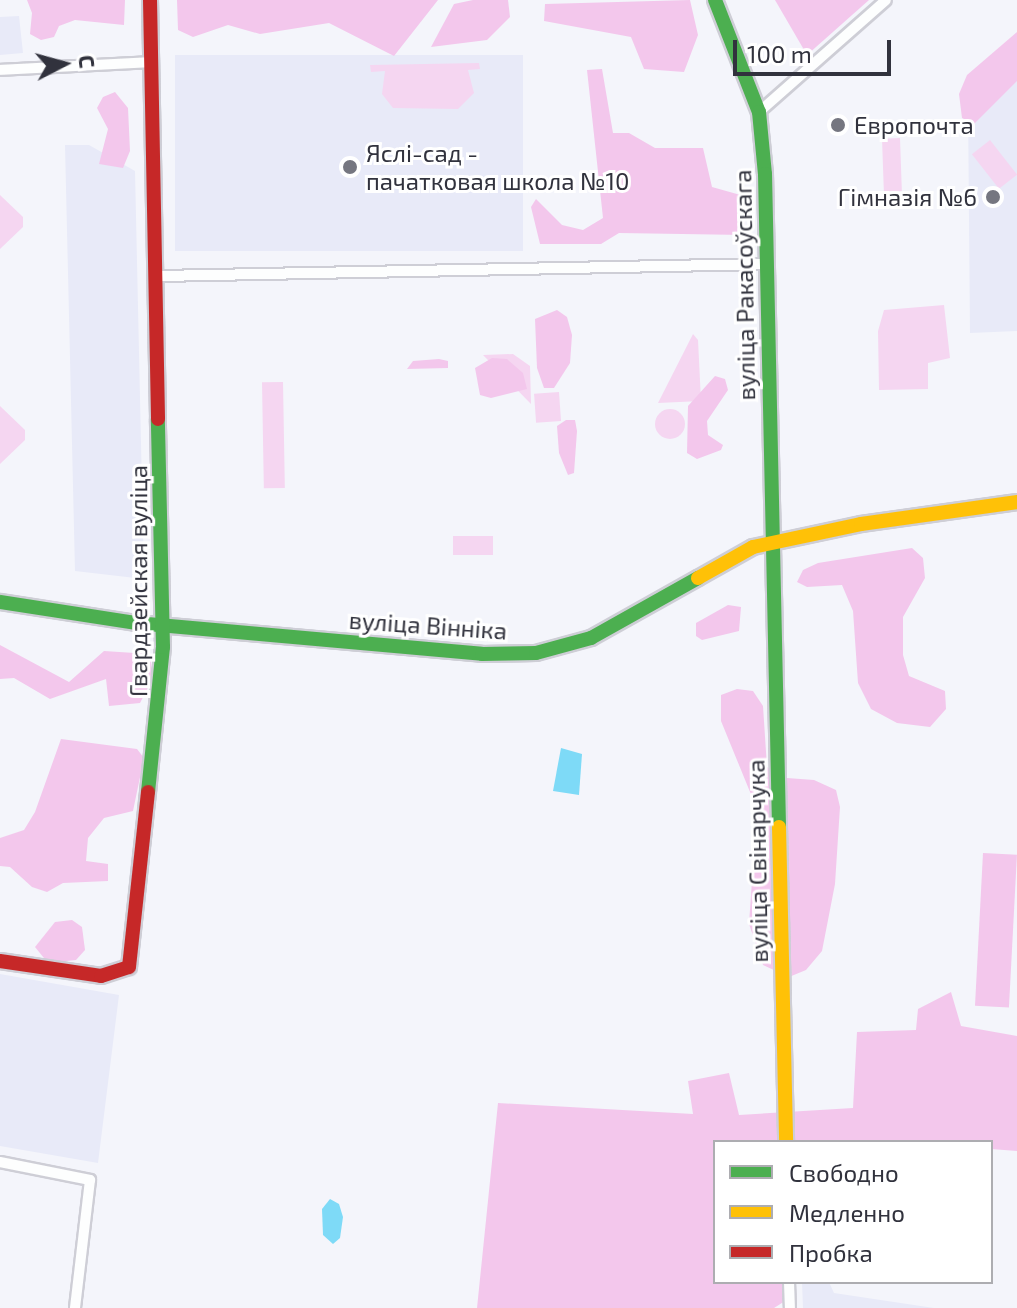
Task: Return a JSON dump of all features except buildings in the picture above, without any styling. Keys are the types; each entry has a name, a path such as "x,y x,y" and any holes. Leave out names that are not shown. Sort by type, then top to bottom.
{"street":[{"name":"Гвардзейская вуліца","path":"0,961 101,976 113,976 129,967 157,737 163,625 159,276 150,0"},
{"name":"вуліца Ракасоўскага","path":"715,0 759,112 767,264 773,578"},
{"path":"759,112 886,0"},
{"path":"0,70 153,62"},
{"path":"159,276 767,264"},
{"name":"вуліца Вінніка","path":"0,602 163,625 482,654 536,653 591,638 732,555 771,542 1017,502"},
{"name":"вуліца Свінарчука","path":"773,578 786,1140"},
{"path":"0,1162 90,1180 75,1308"},
{"path":"789,1284 790,1308"}],"shaded area":[{"path":"27,0 125,0 124,25 75,20 59,26 54,37 41,40 30,34 32,13"},
{"path":"177,0 438,0 394,56 329,23 260,34 228,25 193,37 178,30"},
{"path":"473,0 508,0 510,17 487,40 431,47 454,4"},
{"path":"690,0 698,35 684,72 644,69 631,37 544,21 545,4"},
{"path":"775,0 869,0 807,55"},
{"path":"19,16 23,53 0,55 0,17"},
{"path":"1017,32 1017,81 974,124 962,118 959,94 967,75"},
{"name":"Яслі-сад - пачатковая школа №10","path":"175,55 523,55 523,251 175,251"},
{"name":"Гімназія №6","path":"1017,58 1017,331 970,333 968,101"},
{"path":"479,63 480,69 468,70 474,93 458,109 393,108 382,94 385,71 371,72 370,65"},
{"path":"602,69 613,133 629,133 655,148 703,148 712,187 744,196 745,235 619,233 601,244 540,244 531,207 536,199 562,225 583,230 603,218 587,70"},
{"path":"115,92 128,108 130,151 123,168 99,164 108,129 97,108 103,97"},
{"path":"900,138 902,191 884,192 882,139"},
{"path":"990,140 1017,175 999,189 972,154"},
{"path":"65,145 89,145 135,171 144,579 75,571"},
{"path":"0,195 23,217 23,227 0,249"},
{"path":"944,305 950,358 928,363 928,389 879,390 878,331 884,310"},
{"path":"557,310 567,317 572,335 570,363 554,388 544,388 537,368 535,319"},
{"path":"693,334 698,340 701,401 658,403"},
{"path":"513,354 530,366 531,404 483,355"},
{"path":"492,358 507,359 523,373 527,389 491,398 480,395 475,368"},
{"path":"413,361 448,361 448,368 407,369"},
{"path":"715,376 725,379 728,390 707,421 708,435 723,445 721,450 697,459 687,453 688,406"},
{"path":"262,382 283,382 285,488 264,488"},
{"path":"559,392 561,421 536,423 534,394"},
{"path":"0,406 25,430 25,440 0,464"},
{"path":"670,409 681,413 685,424 681,435 670,439 659,435 655,424 659,413"},
{"path":"566,420 575,420 577,431 574,473 568,475 559,453 557,426"},
{"path":"453,536 493,536 493,555 453,555"},
{"path":"912,548 923,558 925,578 903,617 903,655 909,676 945,691 946,709 930,727 897,723 871,709 858,683 853,611 842,585 807,587 797,582 803,570 818,563"},
{"path":"728,605 741,607 739,631 702,640 696,636 696,623"},
{"path":"0,645 69,682 104,651 150,654 153,678 140,703 109,706 106,679 50,699 14,678 0,679"},
{"path":"737,689 753,691 763,706 767,767 787,778 814,780 836,790 840,807 835,884 822,951 806,970 789,977 763,965 749,924 757,809 721,721 721,695"},
{"path":"61,739 137,749 144,758 133,811 104,818 88,838 86,861 108,864 108,881 63,883 47,892 32,887 10,867 0,866 0,838 24,830 35,812"},
{"path":"983,853 1017,855 1009,1008 975,1006"},
{"path":"72,920 82,927 85,950 76,960 48,963 35,947 55,922"},
{"path":"0,974 119,995 98,1163 0,1146"},
{"path":"951,992 961,1026 1017,1036 1017,1151 993,1149 993,1140 713,1140 713,1284 788,1284 785,1301 774,1308 477,1308 498,1103 693,1114 688,1081 729,1073 739,1115 853,1108 857,1032 916,1030 918,1009"},
{"path":"802,1284 830,1284 834,1293 934,1308 803,1308"}],"water":[{"path":"561,748 582,754 579,795 553,791"},
{"path":"330,1199 339,1204 343,1217 340,1238 333,1244 323,1235 322,1209"}],"traffic: fast":[{"path":"715,0 759,112 765,174 779,827"},
{"path":"148,792 163,647 158,419"},
{"path":"0,602 136,623 482,654 536,653 591,638 698,578"}],"traffic: slow":[{"path":"698,578 753,547 861,524 1017,502"},
{"path":"779,827 786,1140"}],"traffic: jam":[{"path":"150,0 158,419"},
{"path":"0,961 101,976 129,967 148,792"}],"place":[{"name":"Европочта","path":"838,125"},
{"name":"Яслі-сад - пачатковая школа №10","path":"350,167"},
{"name":"Гімназія №6","path":"993,197"}]}
